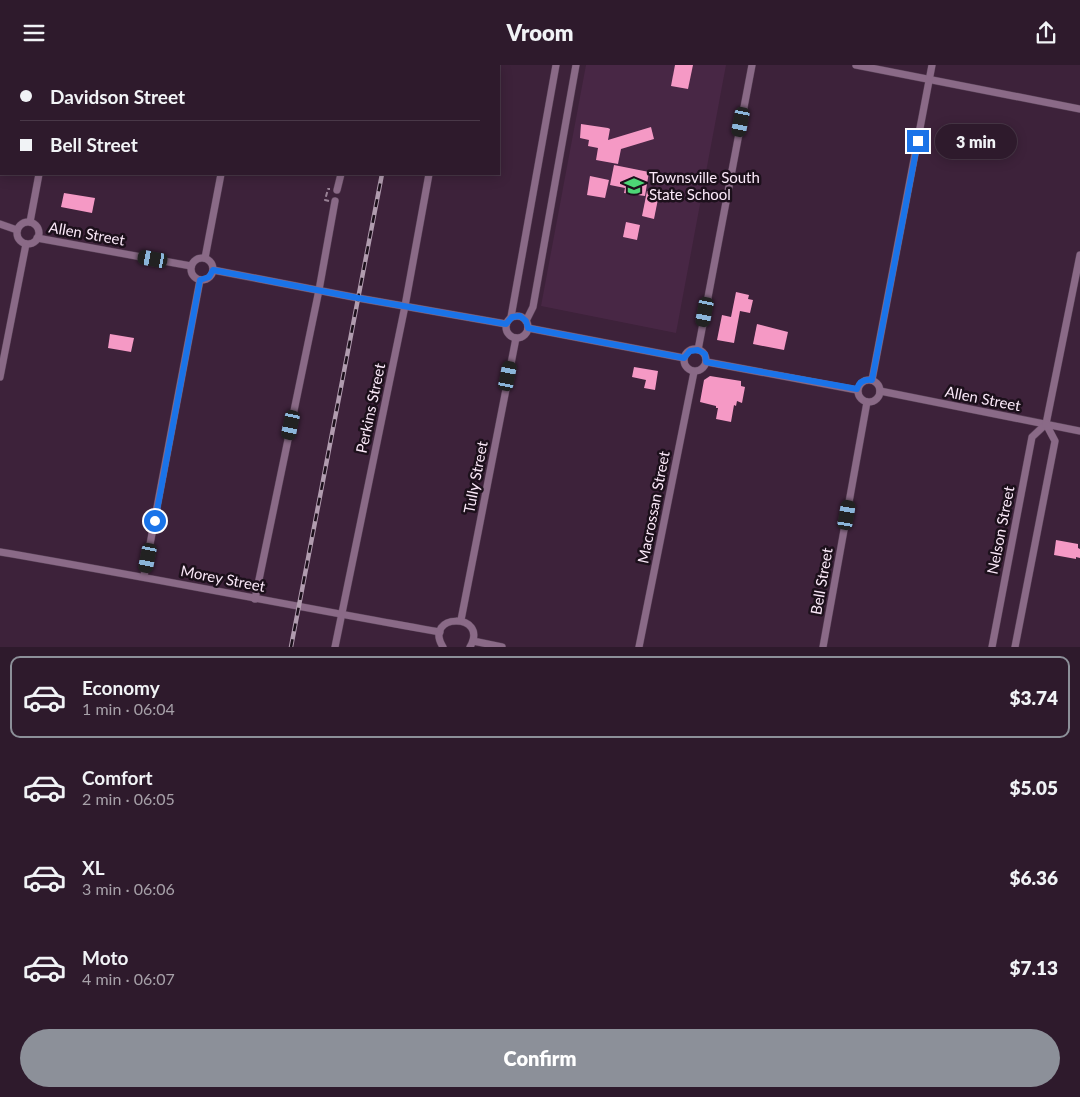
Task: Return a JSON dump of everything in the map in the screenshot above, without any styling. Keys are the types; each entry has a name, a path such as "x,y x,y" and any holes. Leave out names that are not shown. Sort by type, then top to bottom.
{"street":[{"path":"506,324 512,317 556,65"},
{"path":"506,324 508,333 516,338 522,338 526,334 533,307 576,65"},
{"path":"698,350 752,65"},
{"path":"856,65 1080,109"},
{"path":"872,380 932,65"},
{"path":"30,222 39,175"},
{"path":"205,258 221,175"},
{"path":"338,190 341,175"},
{"name":"Perkins Street","path":"335,647 429,175"},
{"path":"255,599 319,290 335,201"},
{"path":"22,223 34,223 38,230 37,238 31,243 26,244 18,239 17,230 22,223"},
{"path":"0,224 17,230"},
{"name":"Allen Street","path":"37,238 191,266"},
{"path":"0,377 26,244"},
{"name":"Nelson Street","path":"992,647 1032,437 1046,424 1080,255"},
{"path":"205,258 211,262 213,270 209,277 200,280 192,275 191,266 196,259 205,258"},
{"path":"213,270 506,324"},
{"path":"144,577 200,280"},
{"path":"512,317 520,316 527,325 684,358"},
{"name":"Tully Street","path":"460,620 516,338"},
{"path":"698,350 705,354 706,362 702,369 694,371 686,367 684,358 690,351 698,350"},
{"path":"706,362 857,389"},
{"name":"Macrossan Street","path":"639,647 694,371"},
{"path":"872,380 878,385 880,391 876,399 867,402 859,397 857,389 863,381 872,380"},
{"name":"Allen Street","path":"880,391 1080,431"},
{"name":"Bell Street","path":"823,647 867,402"},
{"path":"1015,647 1055,441 1046,424"},
{"name":"Morey Street","path":"0,552 440,632"},
{"path":"443,647 439,638 440,632 446,623 455,620 466,623 472,631 471,644 502,647"}],"shaded area":[{"name":"Townsville South State School","path":"586,65 726,65 676,333 541,306"}],"building":[{"path":"675,65 693,65 688,89 671,86"},
{"path":"581,124 610,129 608,140 651,127 654,139 621,149 618,164 596,160 598,148 588,146 589,140 580,138"},
{"path":"614,165 649,172 645,196 624,193 625,188 610,185"},
{"path":"590,176 609,180 605,198 587,195"},
{"path":"647,191 659,194 654,219 642,216"},
{"path":"64,193 95,198 92,213 61,207"},
{"path":"626,222 640,225 637,240 623,237"},
{"path":"736,292 749,295 748,299 753,300 750,313 740,311 734,343 717,340 722,315 731,317"},
{"path":"757,324 788,332 784,350 753,344"},
{"path":"110,334 134,338 131,352 108,348"},
{"path":"634,367 658,371 655,390 644,388 646,380 632,377"},
{"path":"710,376 741,381 741,386 745,387 742,403 737,401 736,406 734,405 731,422 716,419 718,408 700,402 704,380"},
{"path":"1056,540 1078,544 1080,558 1054,555"}],"railway":[{"path":"291,647 382,175"}],"place":[{"name":"Townsville South State School","path":"634,186"}],"route":[{"path":"155,521 200,280 209,277 213,270 506,324 512,317 520,316 526,321 528,328 684,358 686,354 694,349 705,354 706,362 857,389 863,381 867,379 872,380 918,141"}]}
